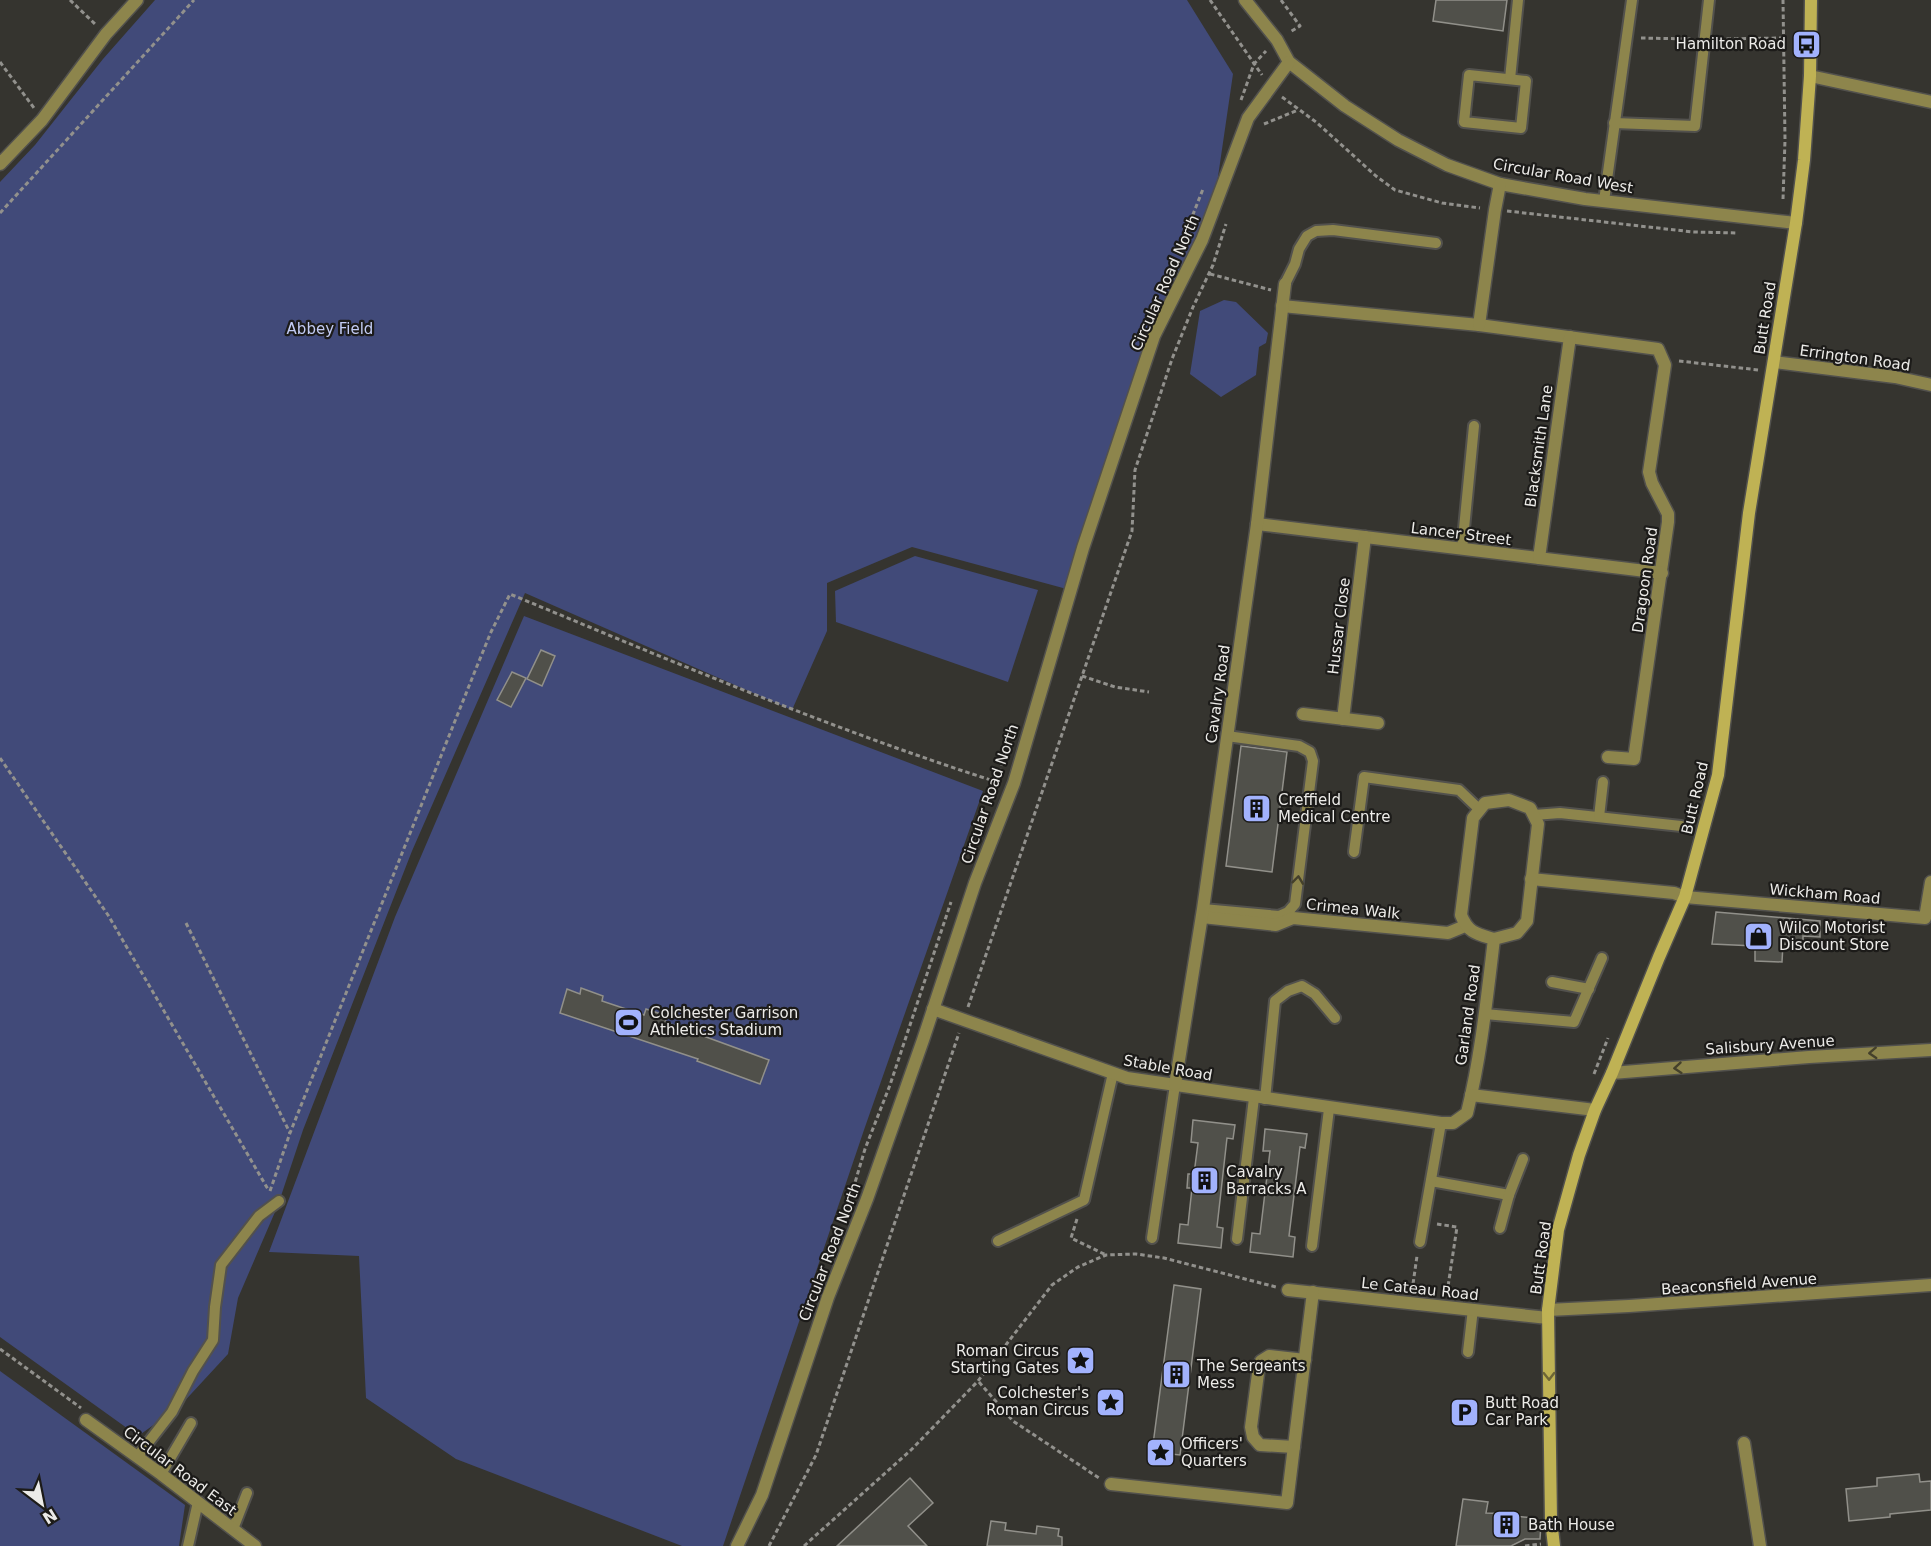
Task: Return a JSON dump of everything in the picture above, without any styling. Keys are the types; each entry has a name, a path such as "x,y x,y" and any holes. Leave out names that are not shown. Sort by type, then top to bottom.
{"main road":[{"name":"Butt Road","path":"1554,1546 1551,1520 1548,1314 1558,1230 1579,1155 1595,1110 1685,897 1718,775 1769,366 1796,223 1804,160 1810,76 1811,0"}],"street":[{"path":"0,164 42,120 106,34 137,0"},
{"name":"Circular Road West","path":"1245,0 1277,40 1289,62 1345,106 1398,140 1447,165 1500,184 1604,201 1796,223"},
{"name":"Circular Road North","path":"737,1546 762,1495 828,1297 867,1199 975,883 1014,783 1083,549 1154,336 1202,240 1248,118 1289,62"},
{"path":"1810,76 1931,102"},
{"path":"1479,325 1500,184"},
{"name":"Cavalry Road","path":"1175,1086 1257,524 1284,288"},
{"path":"1282,306 1479,325 1658,349 1662,359"},
{"name":"Blacksmith Lane","path":"1539,558 1569,337"},
{"name":"Dragoon Road","path":"1608,757 1634,759 1662,573 1668,514 1652,483 1649,471 1665,365 1662,359"},
{"name":"Errington Road","path":"1769,366 1895,377 1931,385"},
{"name":"Lancer Street","path":"1257,524 1662,573"},
{"name":"Hussar Close","path":"1343,719 1365,537"},
{"path":"1303,714 1378,723"},
{"path":"1509,800 1530,808 1538,824 1527,921 1517,933 1494,939 1477,934 1465,926 1461,915 1473,818 1480,810 1485,803 1509,800"},
{"path":"1531,879 1674,893 1685,897"},
{"name":"Wickham Road","path":"1685,897 1925,918 1931,882"},
{"name":"Crimea Walk","path":"1202,913 1276,925 1293,918 1448,933 1465,926"},
{"name":"Garland Road","path":"1441,1124 1453,1123 1467,1113 1485,1014 1494,939"},
{"name":"Stable Road","path":"933,1010 1126,1078 1441,1124"},
{"name":"Salisbury Avenue","path":"1612,1073 1931,1050"},
{"path":"1471,1095 1595,1110"},
{"name":"Beaconsfield Avenue","path":"1548,1314 1629,1306 1931,1285"},
{"name":"Le Cateau Road","path":"1288,1290 1473,1309 1548,1314"},
{"path":"1111,1484 1287,1503 1313,1292"},
{"path":"1294,1447 1260,1445 1253,1437 1251,1427 1258,1366 1269,1356 1305,1360"},
{"name":"Circular Road East","path":"86,1420 255,1546"},
{"path":"1744,1443 1760,1546"}],"lane":[{"path":"1510,79 1518,0"},
{"path":"1604,201 1632,0"},
{"path":"1614,123 1695,126 1709,0"},
{"path":"1469,75 1510,79 1526,81 1521,128 1464,122 1469,75"},
{"path":"1284,288 1299,249 1307,236 1316,231 1333,230 1436,243"},
{"path":"1462,549 1474,426"},
{"path":"1202,913 1279,916 1288,912 1295,904 1313,761 1310,752 1299,746 1227,736"},
{"path":"1354,852 1364,777 1459,790 1480,810"},
{"path":"1599,817 1603,782"},
{"path":"1534,815 1560,813 1681,826"},
{"path":"1485,1014 1574,1022 1602,958"},
{"path":"1552,982 1589,989"},
{"path":"1237,1239 1275,1001 1287,992 1302,986 1316,994 1335,1018"},
{"path":"998,1241 1084,1200 1113,1073"},
{"path":"1152,1238 1175,1086"},
{"path":"1312,1246 1329,1108"},
{"path":"1419,1242 1441,1124"},
{"path":"1500,1228 1509,1195 1523,1159"},
{"path":"1431,1181 1509,1195"},
{"path":"137,1457 172,1412 193,1371 213,1340 221,1264 259,1216 279,1201"},
{"path":"1468,1352 1473,1309"},
{"path":"161,1474 191,1423"},
{"path":"234,1529 247,1493"},
{"path":"188,1546 198,1502"}],"path":[{"path":"70,0 106,34"},
{"path":"0,213 194,0"},
{"path":"1238,107 1254,64 1277,40 1300,26 1281,0"},
{"path":"1782,202 1785,140 1783,0"},
{"path":"1626,38 1783,38"},
{"path":"0,62 42,120"},
{"path":"1259,131 1265,122 1298,110"},
{"path":"1176,258 1204,189"},
{"path":"769,1546 816,1455 944,1072 964,1020 1132,531 1135,470 1172,359 1209,274 1228,215"},
{"path":"1209,274 1284,288"},
{"path":"1662,359 1769,366"},
{"path":"259,1216 475,671 510,594 743,691 918,756 997,782"},
{"path":"1082,676 1115,687 1149,692"},
{"path":"0,758 108,915 269,1191"},
{"path":"993,792 1003,760"},
{"path":"849,1202 865,1149 890,1085 954,894"},
{"path":"186,923 290,1133"},
{"path":"1084,1200 1071,1238 1106,1255"},
{"path":"1423,1222 1457,1227 1445,1306"},
{"path":"1410,1303 1419,1242"},
{"path":"804,1546 912,1449 978,1381 1052,1285 1078,1267 1106,1255 1136,1254 1164,1258 1288,1290"},
{"path":"0,1349 81,1407"},
{"path":"978,1381 1013,1421 1092,1474 1111,1484"}],"green space":[{"name":"Abbey Field","path":"155,0 1187,0 1233,74 1213,211 1151,350 1074,591 912,547 827,583 827,631 792,710 525,593 412,851 303,1130 278,1205 238,1298 228,1354 179,1407 138,1436 0,1337 0,182 35,145 103,59"},
{"path":"1224,300 1236,302 1268,333 1266,343 1259,347 1256,375 1221,397 1190,374 1200,311"},
{"path":"915,556 1038,590 1008,682 836,622 835,591"},
{"name":"Colchester Garrison Athletics Stadium","path":"524,616 983,791 865,1127 723,1546 682,1546 456,1459 366,1398 359,1256 269,1252 395,917"},
{"path":"0,1371 185,1505 179,1546 0,1546"}],"building":[{"path":"1436,0 1507,0 1503,31 1433,21"},
{"path":"541,650 555,656 542,686 527,679"},
{"path":"512,672 526,678 511,707 497,700"},
{"name":"Creffield Medical Centre","path":"1241,746 1287,752 1272,872 1226,866"},
{"name":"Wilco Motorist Discount Store","path":"1716,912 1820,921 1820,937 1803,936 1803,945 1783,944 1782,962 1755,961 1755,946 1712,944"},
{"path":"581,988 603,996 602,1001 644,1015 646,1009 667,1016 665,1022 769,1060 760,1084 697,1061 698,1059 560,1013 567,989 580,994"},
{"name":"Cavalry Barracks A","path":"1193,1120 1235,1125 1233,1139 1227,1138 1217,1227 1223,1228 1221,1248 1178,1243 1180,1224 1188,1225 1192,1188 1187,1188 1188,1174 1194,1174 1198,1143 1191,1142"},
{"path":"1265,1129 1307,1134 1305,1148 1300,1147 1289,1236 1295,1237 1293,1257 1250,1252 1252,1233 1260,1234 1270,1151 1263,1151"},
{"name":"The Sergeants Mess","path":"1174,1285 1201,1289 1180,1455 1152,1452"},
{"path":"1919,1474 1920,1482 1931,1481 1931,1510 1849,1521 1846,1489 1877,1486 1877,1478"},
{"path":"910,1478 933,1503 908,1526 927,1546 837,1546"},
{"path":"1463,1499 1488,1502 1486,1513 1513,1514 1534,1518 1541,1524 1540,1539 1525,1539 1511,1546 1456,1546"},
{"path":"991,1521 1006,1523 1005,1530 1036,1534 1037,1526 1059,1529 1058,1536 1062,1537 1062,1546 987,1546"}],"place":[{"name":"Hamilton Road","path":"1807,44"},
{"name":"Creffield Medical Centre","path":"1257,809"},
{"name":"Wilco Motorist Discount Store","path":"1758,937"},
{"name":"Colchester Garrison Athletics Stadium","path":"629,1022"},
{"name":"Cavalry Barracks A","path":"1205,1181"},
{"name":"Roman Circus Starting Gates","path":"1080,1360"},
{"name":"The Sergeants Mess","path":"1176,1375"},
{"name":"Colchester's Roman Circus","path":"1110,1402"},
{"name":"Butt Road Car Park","path":"1464,1412"},
{"name":"Officers' Quarters","path":"1160,1453"},
{"name":"Bath House","path":"1507,1525"}]}
